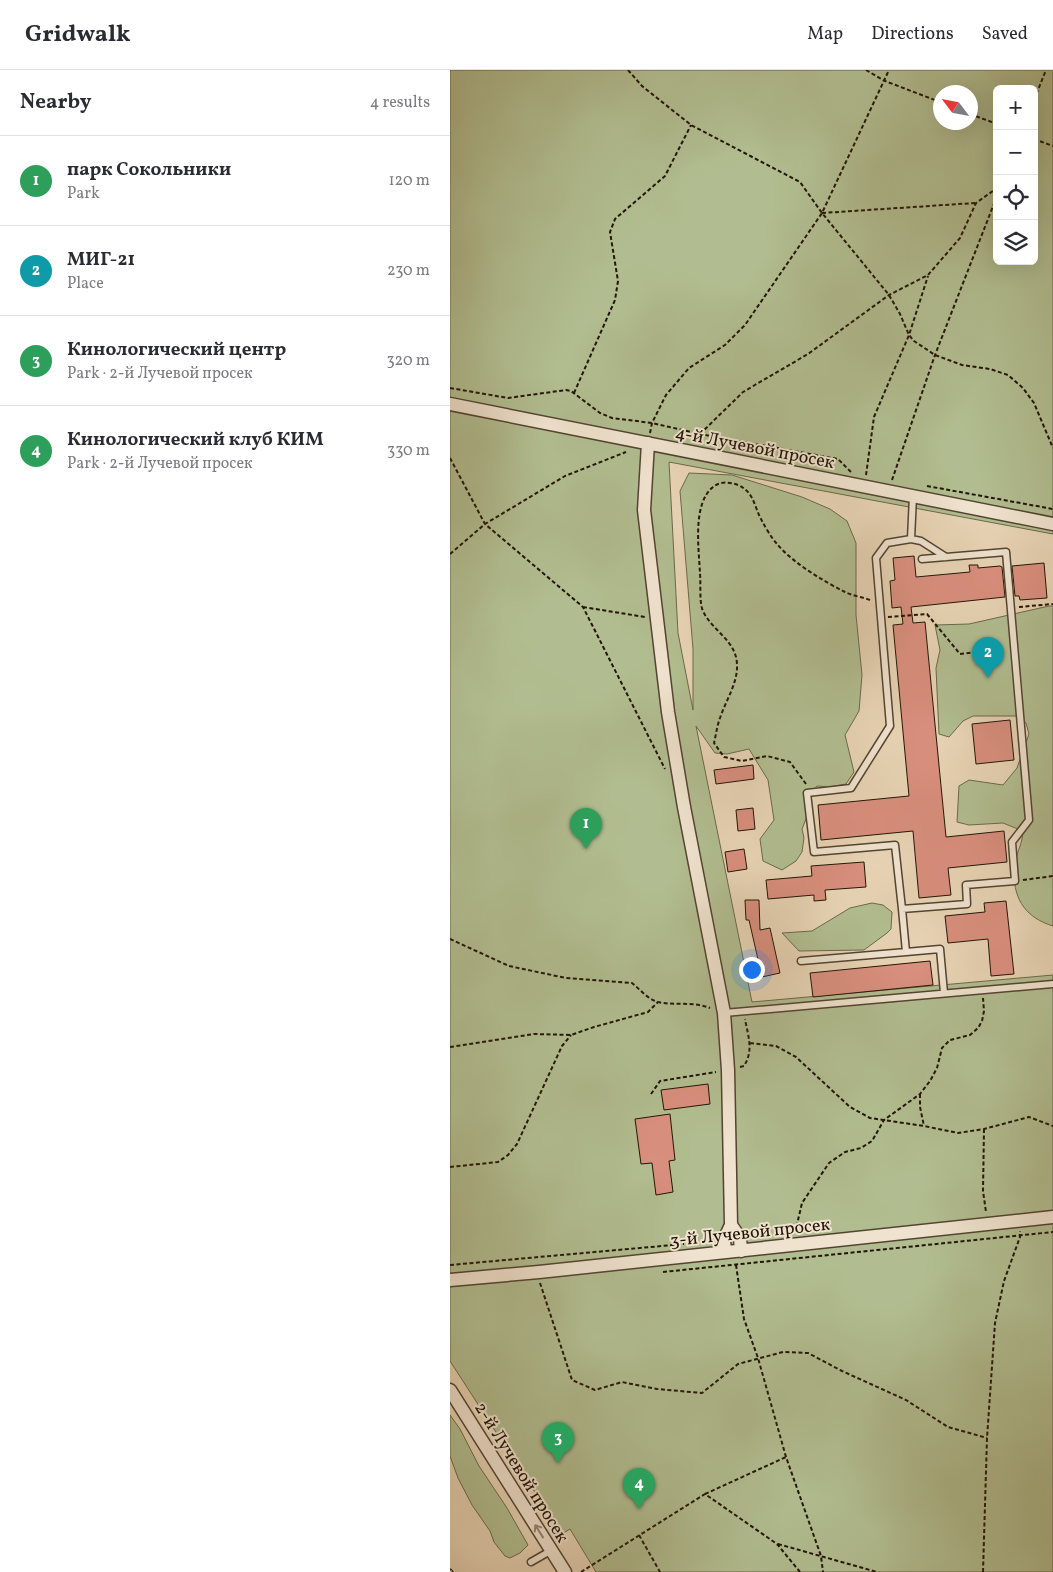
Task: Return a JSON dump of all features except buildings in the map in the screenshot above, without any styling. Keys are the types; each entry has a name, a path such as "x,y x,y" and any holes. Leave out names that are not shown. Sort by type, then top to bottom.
{"street":[{"name":"4-й Лучевой просек","path":"450,404 1053,524"},
{"path":"648,443 644,510 668,712 684,807 724,1013 728,1070 731,1225 724,1240 734,1255"},
{"name":"3-й Лучевой просек","path":"450,1280 734,1255 1053,1217"},
{"name":"2-й Лучевой просек","path":"450,1390 565,1572"}],"lane":[{"path":"911,539 913,496"},
{"path":"906,952 895,844 814,852 807,793 851,788 890,726 876,558 887,543 911,539 922,541 946,557"},
{"path":"902,909 967,904 966,885 1015,881 1012,842 1029,820 1006,552 922,559"},
{"path":"801,961 940,949 944,994"},
{"path":"724,1013 1053,984"},
{"path":"531,1562 552,1550"}],"path":[{"path":"628,70 642,86 691,125 800,182 822,213 890,295 908,335 935,355 962,365 990,369 1008,375 1023,388 1034,403 1053,448"},
{"path":"866,70 885,81 933,99"},
{"path":"648,443 652,423 666,395 689,368 725,345 745,325 822,213 889,70"},
{"path":"1038,90 1046,70"},
{"path":"978,117 993,123"},
{"path":"574,392 614,300 618,281 610,232 615,220 665,176 691,125"},
{"path":"1038,140 1053,146"},
{"path":"700,434 743,392 808,354 890,295 928,275 960,238 976,203 993,191"},
{"path":"822,213 976,203"},
{"path":"892,479 935,355 993,206"},
{"path":"866,475 874,418 908,335 928,275"},
{"path":"450,388 508,398 566,390 574,392 591,407 606,415 838,459 851,472"},
{"path":"450,554 485,524 565,476 630,450"},
{"path":"450,458 485,524 583,607 667,772"},
{"path":"807,793 806,784 790,762 767,756 742,761 724,757 714,744 719,720 735,680 737,665 735,651 726,638 714,628 702,610 698,530 701,508 708,491 718,483 728,482 738,485 754,499 760,518 777,544 805,569 846,593 880,602"},
{"path":"920,485 1053,509"},
{"path":"1012,608 1053,604"},
{"path":"583,607 657,619"},
{"path":"881,618 927,614 960,654 1015,648"},
{"path":"1015,881 1053,876"},
{"path":"450,939 509,966 566,978 632,983 646,996 658,1002 701,1004 724,1013"},
{"path":"795,1233 802,1203 829,1163 845,1152 861,1148 872,1141 884,1120 920,1094 930,1082 937,1068 942,1048 950,1040 970,1035 978,1028 984,1011 982,990"},
{"path":"450,1047 534,1034 570,1035 648,1012 658,1002"},
{"path":"651,1094 660,1081 744,1066 750,1053 750,1042 743,1012"},
{"path":"450,1167 498,1162 508,1155 517,1144 562,1046 570,1035"},
{"path":"750,1042 776,1046 796,1057 850,1107 870,1118 958,1133 984,1129 1028,1117 1053,1126"},
{"path":"920,1094 920,1108 924,1126"},
{"path":"984,1129 983,1191 986,1212"},
{"path":"983,1572 987,1438 995,1323 1004,1281 1020,1236 1021,1221"},
{"path":"662,1272 734,1255 1020,1236 1053,1232"},
{"path":"734,1255 744,1320 758,1358 786,1457 821,1556 823,1572"},
{"path":"539,1272 540,1284 572,1380 595,1390 622,1382 657,1389 702,1393 738,1364 783,1352 808,1353 842,1371 906,1400 948,1427 987,1438"},
{"path":"582,1572 705,1494 786,1457"},
{"path":"705,1494 777,1544 800,1572"},
{"path":"639,1535 660,1572"},
{"path":"777,1544 877,1572"}],"green space":[{"path":"450,70 1053,70 1053,534 669,462 678,633 693,710 693,649 680,491 689,473 732,475 802,497 830,509 847,521 856,543 856,615 862,675 859,711 845,735 854,772 846,784 829,787 817,786 810,796 806,819 802,829 804,838 802,852 796,861 782,870 763,861 760,839 774,820 768,780 749,749 727,754 715,753 696,726 752,1002 1053,975 1053,1572 596,1572 570,1529 562,1534 450,1361"},
{"path":"1053,606 1053,926 1044,923 1029,913 1019,900 1016,892 1014,866 1023,831 1003,823 969,825 957,822 959,786 969,780 1003,785 1017,768 1029,734 1026,723 1018,716 973,716 963,721 949,737 939,734 936,668 940,650 935,625 969,624"},
{"path":"872,903 883,905 892,912 891,929 864,950 799,951 782,933 812,931 850,908"},
{"path":"450,1415 528,1545 520,1553 510,1558 505,1556 494,1542 490,1531 472,1505 458,1478 450,1456"}],"place":[{"name":"МИГ-21","path":"988,678"},
{"name":"парк Сокольники","path":"586,849"},
{"name":"Кинологический центр","path":"558,1463"},
{"name":"Кинологический клуб КИМ","path":"639,1509"}]}
